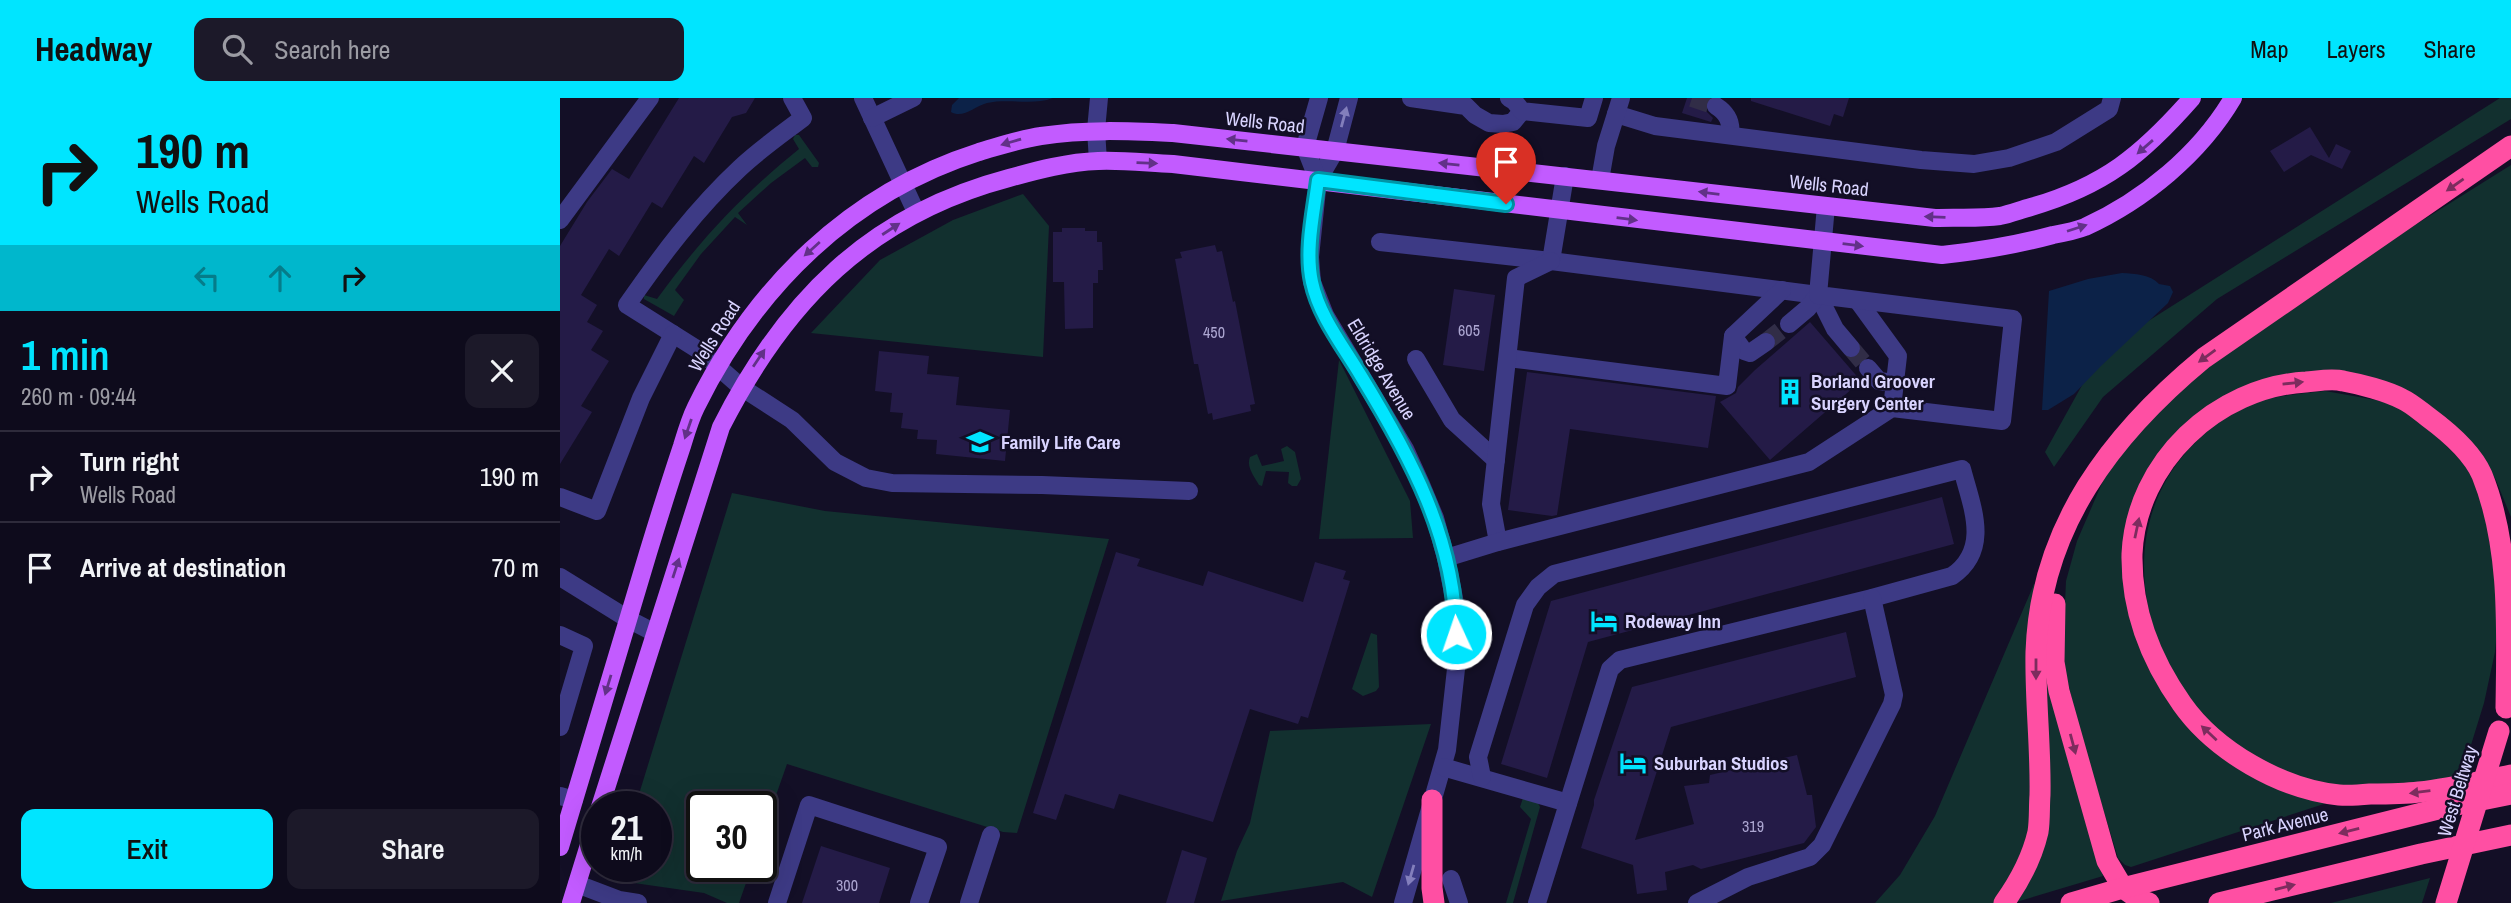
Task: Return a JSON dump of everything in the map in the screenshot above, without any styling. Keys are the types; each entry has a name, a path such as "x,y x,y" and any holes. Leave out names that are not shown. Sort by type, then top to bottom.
{"highway":[{"path":"2004,903 2016,887 2032,854 2039,830 2036,649 2046,579 2072,509 2113,447 2169,386 2204,358 2511,146"},
{"name":"West Beltway","path":"2446,903 2499,732 2509,701 2507,594 2499,529 2482,473 2450,433 2402,399 2340,380 2285,383 2241,397 2206,417 2170,453 2150,490 2136,525 2132,552 2133,585 2145,638 2156,662 2187,711 2231,753 2264,772 2297,785 2339,795 2419,793 2511,775"},
{"path":"2072,509 2057,579 2053,628 2054,662 2075,752 2107,861 2123,888 2149,903"},
{"name":"Park Avenue","path":"2071,903 2442,808 2511,794"},
{"path":"1432,800 1434,903"},
{"path":"2219,903 2511,835"}],"main road":[{"name":"Wells Road","path":"560,847 567,798 628,619 694,410 745,322 769,292 834,229 902,183 956,159 1017,140 1096,130 1173,132 1935,218 1999,216 2062,198 2100,181 2166,128 2192,98"},
{"path":"605,791 720,427 741,387 760,355 820,282 860,248 916,212 975,187 1046,168 1098,161 1173,164 1942,255 2009,247 2083,227 2128,203 2171,172 2222,118 2233,98"},
{"path":"571,903 581,871"}],"street":[{"path":"560,220 650,98"},
{"path":"792,98 803,118 741,167 694,215 657,261 627,305 700,351 716,368 741,387 787,416 835,462 866,478 900,484 1042,485 1189,491"},
{"path":"863,98 916,212"},
{"path":"872,118 913,98"},
{"path":"1098,161 1096,130 1099,98"},
{"path":"1318,180 1305,147 1319,98"},
{"path":"1318,180 1335,151 1349,98"},
{"path":"1411,98 1470,102 1481,120 1496,124 1513,122 1522,111"},
{"path":"1509,98 1522,111 1588,118 1594,98"},
{"path":"1600,180 1606,146 1618,106 1655,126 1921,160 1974,164 2009,158 2056,142 2109,109 2112,98"},
{"path":"1716,106 1724,112 1730,123 1730,135"},
{"path":"1551,261 1565,176"},
{"name":"Eldridge Avenue","path":"1318,180 1310,257 1312,282 1319,304 1405,449 1435,518 1447,558 1456,608 1457,660 1443,767 1403,903"},
{"path":"1788,324 1808,308 1818,295 1826,206"},
{"path":"1381,242 2013,319 2002,421 1892,408 1809,462 1498,542 1447,558"},
{"path":"1498,542 1491,504 1516,278 1551,261"},
{"path":"1508,358 1727,386 1732,336 1782,290"},
{"path":"1818,295 1835,329 1851,348"},
{"path":"1858,300 1898,356 1892,408"},
{"path":"560,497 597,511 641,398 673,334"},
{"path":"1732,336 1744,351 1750,352 1766,342"},
{"path":"1416,359 1452,420 1496,460"},
{"path":"1868,368 1879,381 1894,383"},
{"path":"1482,777 1478,757 1525,605 1538,587 1553,574 1962,469 1977,528 1975,544 1969,558 1962,569 1952,576 1620,660 1609,670 1537,903"},
{"path":"560,577 655,633"},
{"path":"1697,903 1748,877 1810,857 1822,845 1894,695 1872,598"},
{"path":"560,635 583,646 560,727"},
{"path":"1443,767 1568,803"},
{"path":"777,903 809,805 937,847 919,903"},
{"path":"969,903 991,835"},
{"path":"1451,878 1459,903"},
{"path":"577,884 619,900 638,903"}],"green space":[{"path":"2500,98 2511,98 2511,119 2217,299 2103,397 2054,467 2045,452 2101,351"},
{"path":"795,135 799,135 819,163 818,167 812,167 805,158 771,183 738,213 747,225 735,217 701,254 675,290 684,300 674,316 644,299 644,295 657,299 723,219 799,149 793,139"},
{"path":"2511,165 2511,517 2495,478 2482,458 2447,418 2422,402 2325,373 2183,430 2124,567 2180,712 2330,802 2131,867 2125,865 2118,858 2080,733 2065,670 2063,646 2066,581 2077,541 2106,474 2166,398 2340,272"},
{"path":"1023,194 1049,226 1043,357 811,333 880,260 953,220"},
{"path":"1339,360 1410,501 1413,538 1319,539"},
{"path":"2325,391 2396,406 2421,421 2467,466 2491,518 2499,610 2495,652 2484,703 2462,774 2410,787 2379,790 2317,783 2285,774 2224,737 2184,690 2165,658 2152,623 2145,587 2145,551 2151,515 2166,481 2188,450 2217,423 2243,408 2278,397"},
{"path":"1287,446 1295,452 1301,479 1297,486 1288,483 1289,472 1266,471 1262,486 1259,485 1250,468 1250,457 1257,454 1262,466 1284,461 1281,449"},
{"path":"732,493 825,511 1109,539 1017,833 1003,832 787,764 777,792 686,791 686,882 746,882 739,903 727,903 704,893 627,882 672,882 672,791 640,791"},
{"path":"2034,584 2048,589 2054,702 2103,876 2013,903 1875,903 1900,875 1935,816"},
{"path":"1371,633 1377,635 1379,687 1363,696 1352,689"},
{"path":"1431,724 1372,897 1343,882 1221,901 1237,851 1250,823 1270,731"},
{"path":"1523,798 1538,803 1540,807 1513,903 1506,903 1531,819 1520,807"},
{"path":"2430,878 2422,903 2331,903"}],"water":[{"path":"959,98 1053,98 987,103 956,114 951,112 952,105"},
{"path":"2122,273 2147,276 2159,284 2170,286 2173,292 2168,303 2074,394 2048,410 2042,410 2049,291 2088,279"}],"building":[{"path":"679,98 755,98 746,113 732,117 704,163 694,156 662,208 652,202 619,256 609,249 581,295 597,305 587,322 603,331 591,350 609,361 581,406 592,412 560,464 560,246 587,202 612,169 629,179"},
{"path":"1687,98 1708,98 1705,106 1713,118 1711,122 1682,113"},
{"path":"1751,98 1849,98 1843,117 1834,114 1830,126 1751,101"},
{"path":"2310,127 2329,158 2336,144 2351,151 2342,169 2311,155 2284,172 2270,151"},
{"path":"1062,228 1097,231 1097,242 1102,242 1103,270 1098,270 1098,283 1093,283 1093,328 1065,329 1064,282 1053,282 1053,232 1062,232"},
{"path":"1215,245 1217,252 1222,251 1233,302 1235,301 1255,404 1250,405 1251,411 1213,420 1212,413 1208,414 1198,364 1194,364 1175,259 1182,258 1180,252"},
{"path":"1454,289 1495,295 1484,371 1443,365"},
{"name":"Borland Groover Surgery Center","path":"1810,322 1861,381 1770,460 1720,402 1736,393 1738,387 1755,370"},
{"path":"879,351 929,356 927,374 959,377 956,405 1010,410 1005,461 936,454 937,440 917,439 918,430 901,428 903,413 890,412 892,393 875,391"},
{"path":"1527,372 1716,396 1708,448 1570,429 1557,515 1508,510"},
{"name":"Rodeway Inn","path":"1942,497 1954,544 1588,642 1547,778 1501,764 1551,601"},
{"path":"1116,552 1140,559 1137,566 1203,586 1208,571 1303,602 1315,562 1346,571 1343,579 1350,581 1308,718 1301,716 1298,724 1250,709 1213,822 1119,794 1114,809 1065,794 1056,820 1033,813"},
{"path":"1846,632 1856,677 1671,727 1635,840 1694,824 1684,786 1709,783 1710,775 1797,755 1807,795 1812,795 1816,827 1804,843 1701,869 1693,865 1665,872 1667,890 1637,894 1633,865 1581,848 1594,800 1632,687"},
{"path":"821,846 890,868 879,903 802,903"},
{"path":"1182,850 1207,858 1194,903 1166,903"}],"tunnel":[{"path":"1692,98 1716,106"},
{"path":"1766,342 1789,324"},
{"path":"1851,348 1868,368"}],"place":[{"name":"Borland Groover Surgery Center","path":"1790,392"},
{"name":"Family Life Care","path":"980,442"},
{"name":"Rodeway Inn","path":"1604,621"},
{"name":"Suburban Studios","path":"1633,763"}],"route":[{"path":"1456,634 1456,608 1447,558 1435,518 1405,449 1319,304 1312,282 1310,257 1316,196 1318,180 1506,204"}]}
